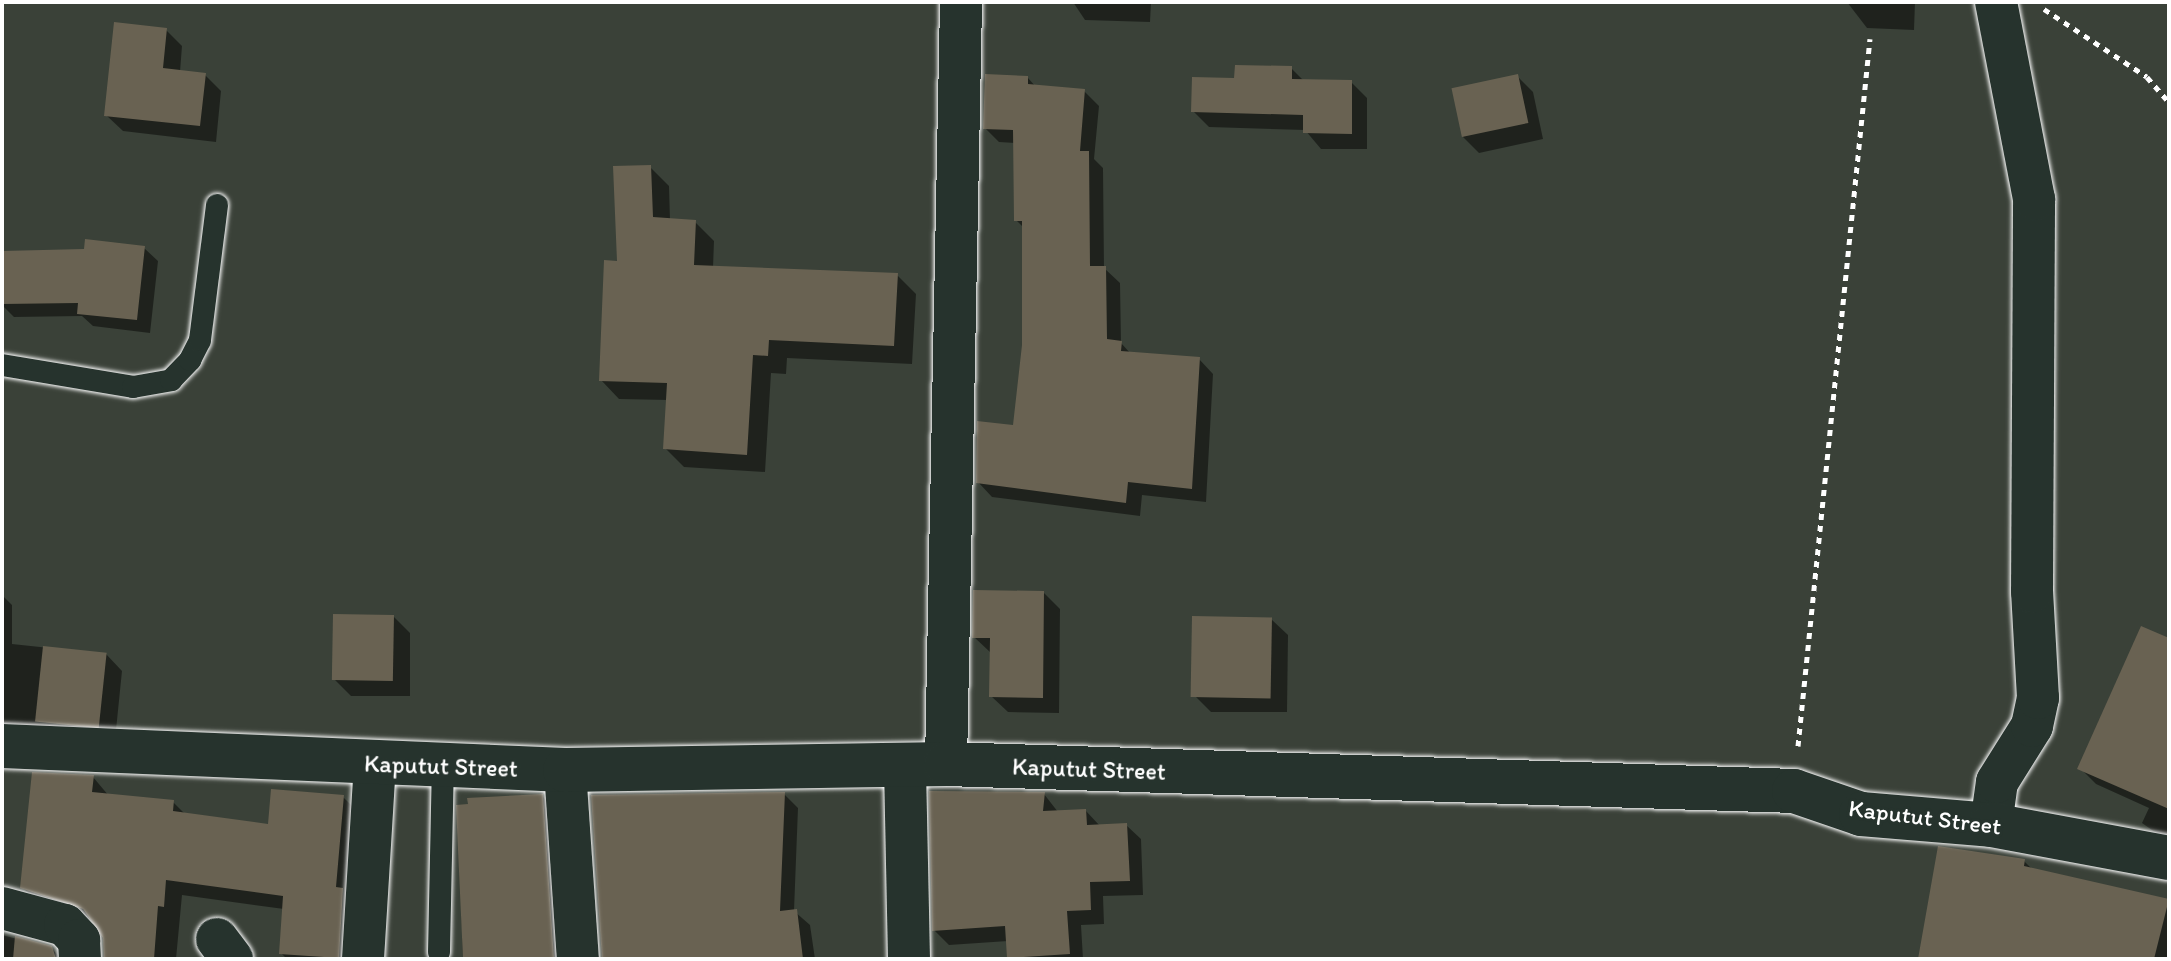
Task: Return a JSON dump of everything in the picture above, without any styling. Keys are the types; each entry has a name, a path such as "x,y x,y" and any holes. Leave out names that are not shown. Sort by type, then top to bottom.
{"street":[{"path":"909,959 925,766 961,2"},
{"path":"1991,825 1997,782 2032,726 2038,698 2032,592 2034,199 1996,2"},
{"name":"Kaputut Street","path":"2,746 375,765 565,770 925,766 1794,791 1861,814 1991,825 2169,858"},
{"path":"363,959 375,765"},
{"path":"565,770 578,959"},
{"path":"2,908 65,925 79,940 80,959"}],"lane":[{"path":"2,365 133,387 171,380 190,360 200,340 217,205"},
{"path":"439,952 443,766"}],"path":[{"path":"2033,2 2147,77 2169,102"},
{"path":"1794,791 1870,39"}],"building":[{"path":"114,22 167,28 163,68 206,73 200,126 104,116"},
{"path":"1235,65 1292,66 1292,79 1352,80 1352,134 1303,133 1303,115 1191,112 1192,77 1234,78"},
{"path":"985,74 1028,76 1028,84 1085,89 1080,151 1089,151 1090,266 1106,266 1107,339 1122,341 1121,351 1200,357 1192,489 1128,482 1126,503 976,483 977,421 1013,425 1022,345 1022,221 1014,221 1013,130 983,129"},
{"path":"1518,74 1528,123 1462,137 1451,88"},
{"path":"651,165 653,217 696,220 694,265 898,273 894,346 769,340 768,356 753,355 747,455 663,449 667,383 599,381 604,260 617,261 613,166"},
{"path":"85,239 145,246 137,320 77,314 78,303 2,304 2,251 84,249"},
{"path":"973,590 1044,591 1043,698 989,697 990,638 972,638"},
{"path":"333,614 394,615 393,681 332,680"},
{"path":"1192,616 1272,617 1271,698 1191,697"},
{"path":"2141,626 2169,638 2169,809 2077,769"},
{"path":"43,646 107,653 99,728 35,722"},
{"path":"32,772 94,775 92,792 174,800 173,811 268,824 271,789 344,795 336,887 343,888 339,958 279,954 283,896 166,880 164,907 158,906 154,959 104,959 103,938 83,909 20,888"},
{"path":"929,791 1045,792 1043,811 1086,809 1087,825 1127,823 1130,881 1090,882 1091,910 1067,911 1070,954 1007,958 1005,926 932,931"},
{"path":"785,792 780,911 797,909 803,959 602,959 591,795"},
{"path":"543,794 554,959 463,959 456,805 468,804 467,798"},
{"path":"1938,846 2025,859 2024,866 2169,899 2154,959 1918,959"},
{"path":"15,936 52,946 56,959 13,959"}]}
